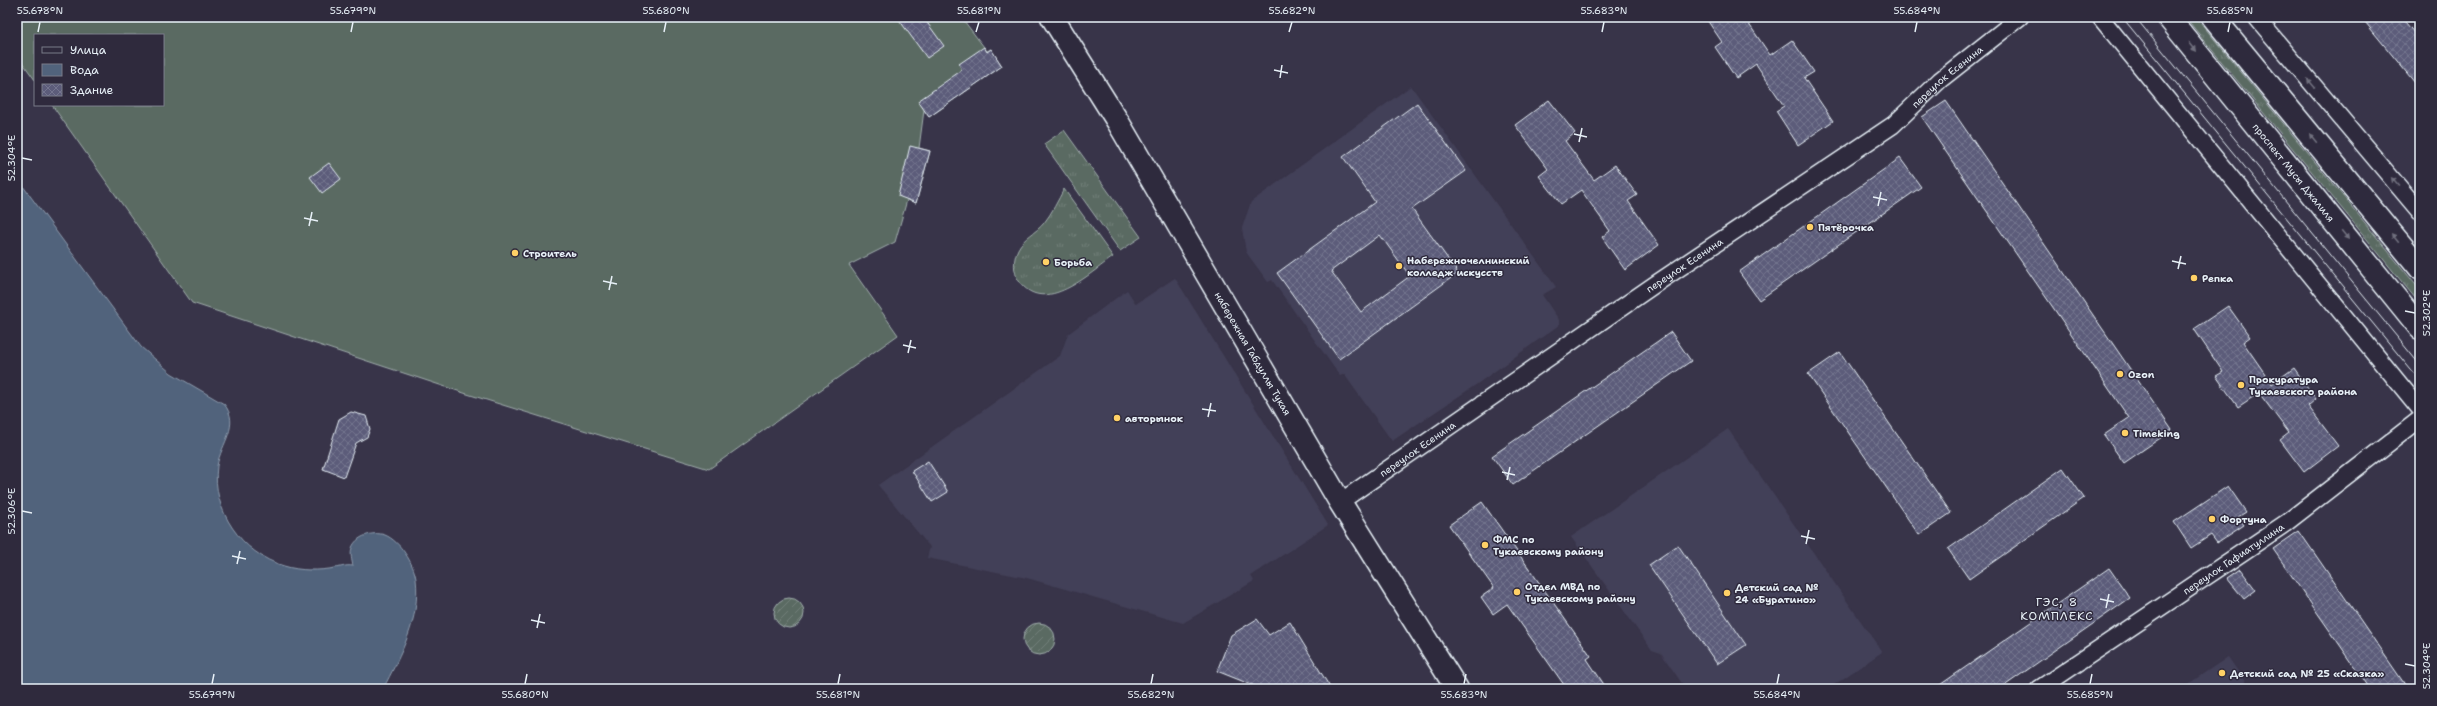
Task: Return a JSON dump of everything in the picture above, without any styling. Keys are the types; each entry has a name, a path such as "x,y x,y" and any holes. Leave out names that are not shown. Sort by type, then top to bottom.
{"main road":[{"name":"набережная Габдуллы Тукая","path":"1052,17 1118,122 1340,502 1457,689"},
{"name":"проспект Мусы Джалиля","path":"2168,17 2420,328"},
{"path":"2213,17 2420,268"}],"street":[{"name":"переулок Есенина","path":"1340,502 1612,314 1893,125 1940,80 2020,17"},
{"path":"2100,17 2420,409"},
{"path":"2256,17 2420,212"},
{"name":"переулок Гафиатуллина","path":"2039,689 2286,523 2420,419"}],"shaded area":[{"name":"Набережночелнинский колледж искусств","path":"1411,86 1556,287 1542,295 1559,320 1559,325 1477,384 1392,441 1344,374 1340,376 1272,280 1268,282 1246,252 1242,228 1251,202"},
{"name":"авторынок","path":"1175,278 1328,525 1251,576 1254,581 1183,623 1027,578 927,558 930,547 878,485 1060,356 1068,334 1127,290 1136,304"},
{"name":"Детский сад № 24 «Буратино»","path":"1728,429 1882,652 1828,689 1686,689 1661,653 1652,650 1571,537"},
{"name":"Детский сад № 25 «Сказка»","path":"2228,657 2250,689 2181,689"}],"green space":[{"name":"Строитель","path":"17,17 961,17 987,51 991,49 1002,66 929,117 924,110 919,148 930,151 916,203 907,200 895,242 849,265 898,335 709,469 464,393 192,303 53,106 164,106 164,34 34,34 34,79 17,55"},
{"path":"2185,17 2196,17 2420,290 2420,304"},
{"path":"1064,130 1141,237 1120,251 1044,144"},
{"path":"1064,189 1113,257 1092,273 1067,288 1054,293 1041,295 1029,291 1019,281 1014,265 1015,257 1023,241 1047,219"},
{"path":"789,598 800,602 804,613 800,624 789,628 778,624 774,613 778,602"},
{"path":"1036,623 1042,623 1052,630 1055,639 1054,645 1048,652 1042,655 1036,655 1026,648 1023,642 1023,636 1030,626"}],"water":[{"path":"17,178 141,347 171,373 224,404 229,412 231,419 230,427 219,458 216,482 224,514 232,528 243,541 255,552 269,560 290,568 303,570 323,570 353,566 351,553 354,544 357,540 370,534 385,535 396,542 401,548 415,573 417,594 408,636 383,689 17,689"}],"building":[{"path":"897,17 923,17 944,46 927,58"},
{"path":"1705,17 1744,17 1770,55 1792,40 1814,72 1804,78 1833,121 1798,145 1776,111 1784,106 1756,64 1736,78 1715,47 1722,42"},
{"path":"2361,17 2401,17 2420,40 2420,89"},
{"path":"984,47 987,52 991,49 1002,66 929,117 918,101 962,70 959,64"},
{"path":"1549,100 1575,133 1565,141 1594,180 1615,165 1637,195 1628,201 1659,245 1625,270 1602,237 1610,231 1581,190 1561,204 1539,176 1548,169 1515,125"},
{"path":"1946,101 2172,430 2124,463 2104,435 2129,418 1922,117"},
{"path":"1417,103 1466,171 1412,209 1458,273 1339,359 1277,273 1375,202 1343,157","holes":["1380,235 1410,276 1361,312 1331,271"]},
{"path":"910,146 930,151 916,203 898,196"},
{"path":"1900,158 1921,187 1759,300 1739,272"},
{"path":"329,163 341,179 322,193 310,177"},
{"path":"2228,306 2250,337 2243,342 2272,384 2294,368 2316,399 2308,406 2338,446 2304,472 2280,440 2289,433 2259,393 2238,407 2216,376 2223,372 2194,329"},
{"path":"1671,332 1691,361 1513,485 1492,456"},
{"path":"1840,352 1951,513 1919,535 1808,374"},
{"path":"351,412 366,416 370,429 367,437 356,443 344,477 323,469 339,419"},
{"path":"928,461 948,492 932,502 912,471"},
{"path":"2063,468 2084,498 1969,579 1948,549"},
{"path":"2228,486 2246,512 2238,517 2244,525 2217,543 2211,535 2191,548 2174,522"},
{"name":"Отдел МВД по Тукаевскому району","path":"1482,502 1591,656 1587,659 1607,689 1567,689 1507,604 1493,614 1481,597 1494,588 1449,525"},
{"path":"2299,531 2408,689 2370,689 2273,549"},
{"path":"1678,545 1746,645 1717,664 1649,565"},
{"path":"2109,568 2130,598 2000,689 1934,689"},
{"path":"2240,569 2256,590 2244,599 2227,578"},
{"path":"1257,619 1269,635 1290,622 1331,689 1262,689 1217,671 1231,635"}],"tram line":[{"path":"2122,17 2420,381"},
{"path":"2135,17 2420,365"}],"place":[{"name":"Пятёрочка","path":"1810,227"},
{"name":"Строитель","path":"515,253"},
{"name":"Борьба","path":"1046,262"},
{"name":"Набережночелнинский колледж искусств","path":"1399,266"},
{"name":"Репка","path":"2194,278"},
{"name":"Ozon","path":"2120,374"},
{"name":"Прокуратура Тукаевского района","path":"2241,385"},
{"name":"авторынок","path":"1117,418"},
{"name":"Timeking","path":"2125,433"},
{"name":"Фортуна","path":"2212,519"},
{"name":"ФМС по Тукаевскому району","path":"1485,545"},
{"name":"Отдел МВД по Тукаевскому району","path":"1517,592"},
{"name":"Детский сад № 24 «Буратино»","path":"1727,593"},
{"name":"Детский сад № 25 «Сказка»","path":"2222,673"}],"district":[{"name":"ГЭС, 8 КОМПЛЕКС","path":"2057,609"}]}
